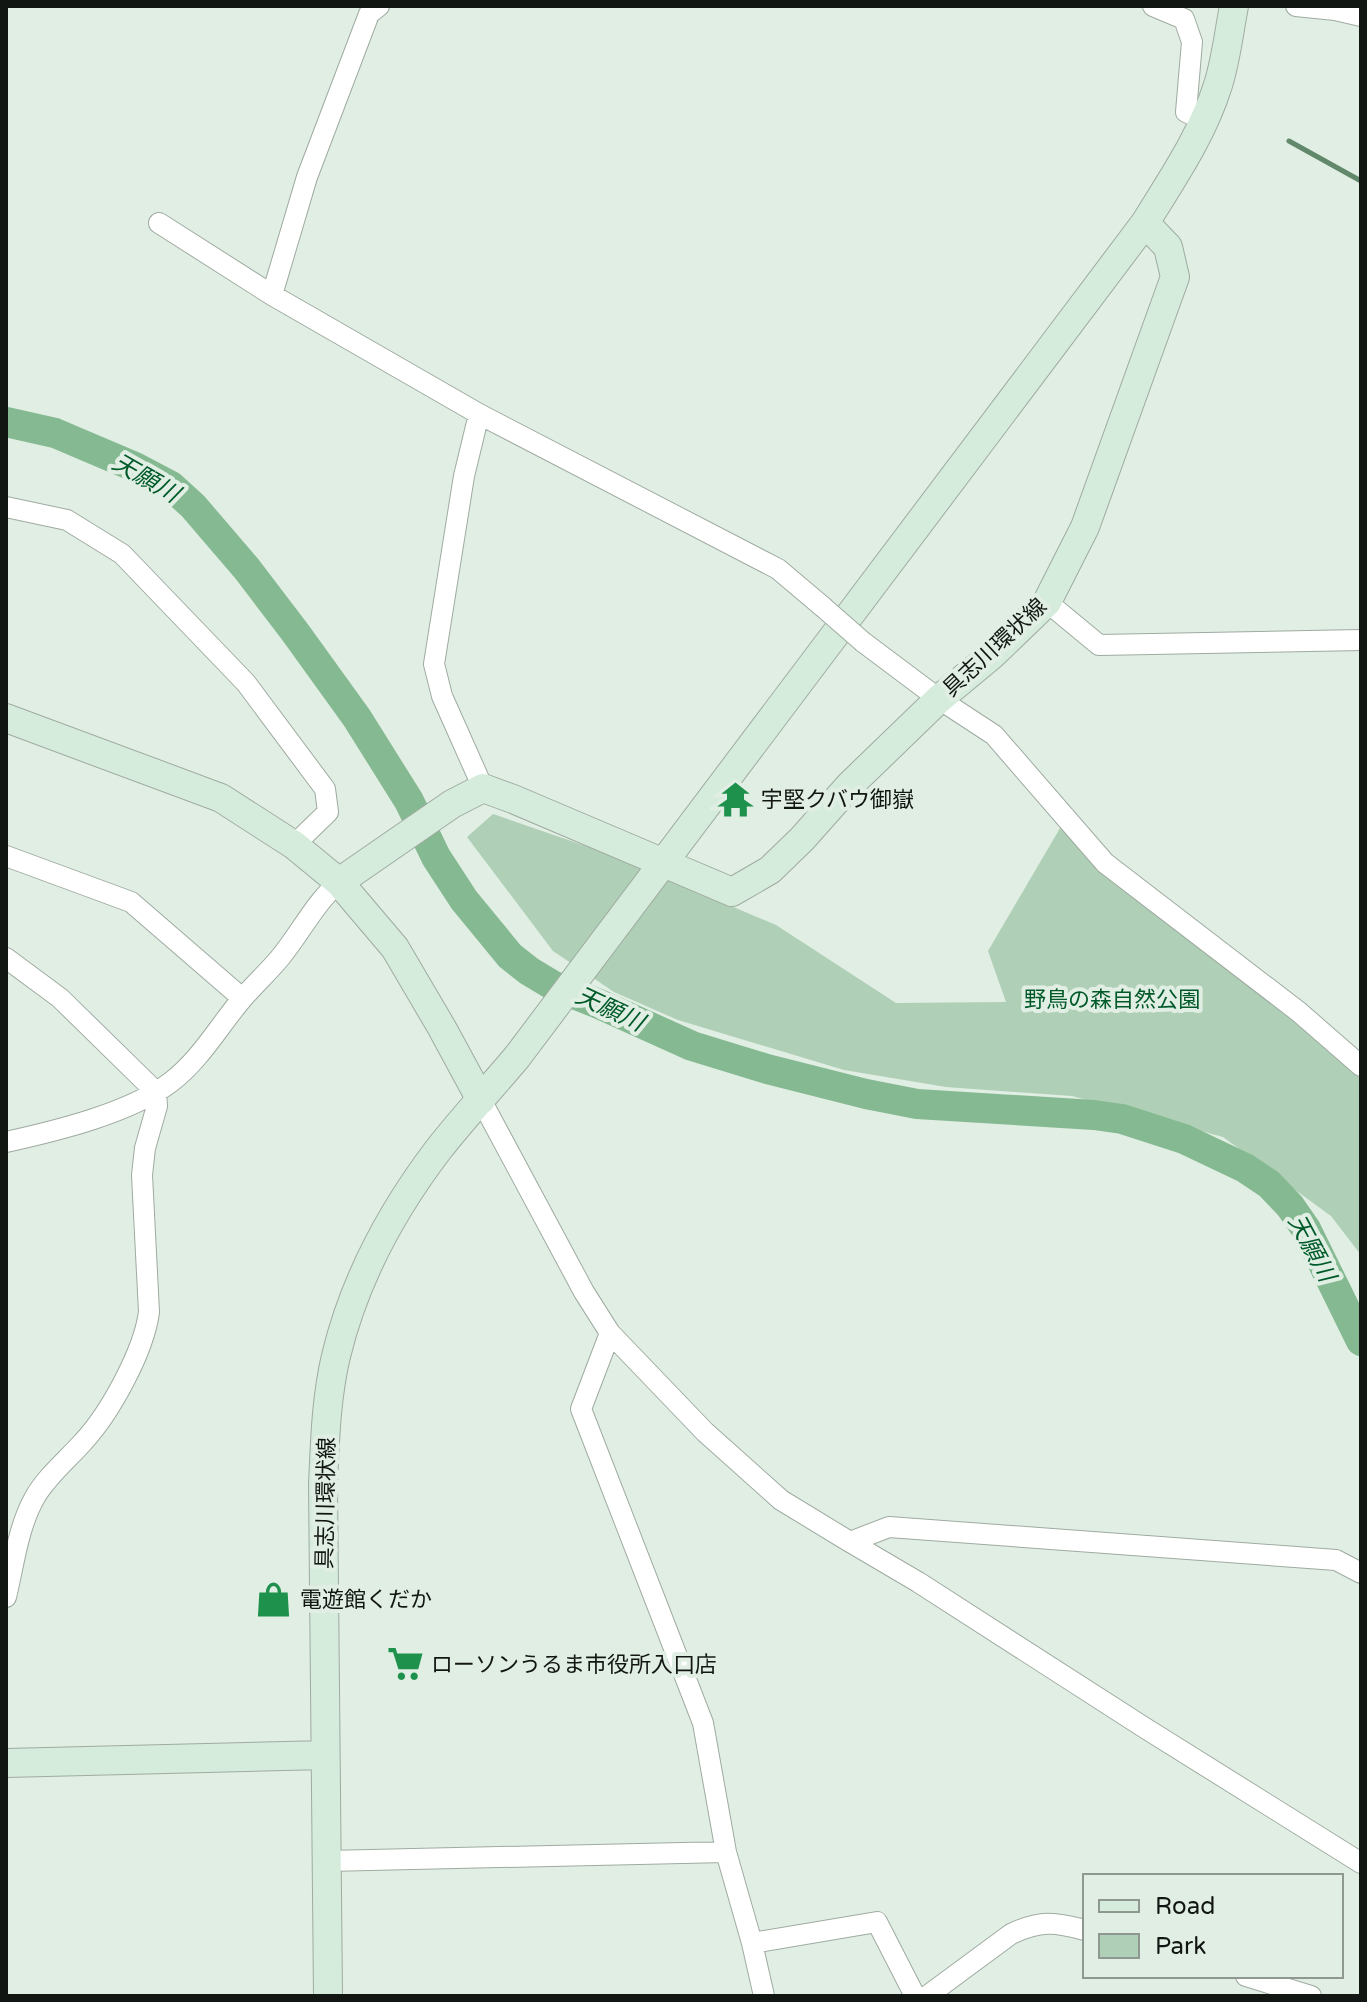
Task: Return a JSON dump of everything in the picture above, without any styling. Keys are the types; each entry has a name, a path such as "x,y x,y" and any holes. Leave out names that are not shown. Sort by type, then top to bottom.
{"main road":[{"name":"具志川環状線","path":"328,1996 323,1484 326,1419 336,1358 353,1300 376,1247 438,1150 517,1057 1145,223 1193,147 1218,85 1234,6"},
{"name":"具志川環状線","path":"483,788 732,892 770,870 850,785 939,699 992,655 1047,602 1085,527 1175,277 1168,247 1145,223"},
{"path":"7,720 221,798 294,845 339,882 395,948 481,1100"},
{"path":"339,882 452,804 483,788"},
{"path":"6,1763 325,1755"}],"street":[{"path":"272,295 307,177 369,14 379,6"},
{"path":"1153,6 1184,19 1192,42 1186,112 1204,120"},
{"path":"1296,6 1361,16"},
{"path":"159,223 272,295 479,414 778,569 863,642 939,699 994,735 1105,863 1299,1012 1361,1066"},
{"path":"479,414 464,476 434,664 442,696 483,788"},
{"path":"6,507 67,520 122,554 246,683 325,789 328,812 294,845"},
{"path":"1047,602 1099,645 1361,640"},
{"path":"6,856 131,902 242,998"},
{"path":"6,1142 102,1115 156,1092 186,1068 242,998 279,958 324,895 339,882"},
{"path":"6,958 60,998 156,1092 157,1106 145,1148 142,1175 149,1312 147,1329 142,1345 102,1417 35,1496 21,1534 6,1597"},
{"path":"481,1100 584,1292 610,1333 705,1432 781,1500 918,1582 1361,1863"},
{"path":"610,1333 581,1409 703,1723 726,1852 764,1996"},
{"path":"850,1542 889,1527 1336,1560 1361,1573"},
{"path":"327,1861 726,1852"},
{"path":"752,1943 877,1922 915,1996"},
{"path":"927,1996 1025,1927 1059,1923 1083,1929"},
{"path":"1252,1978 1311,1996"}],"green space":[{"name":"野鳥の森自然公園","path":"493,814 609,854 776,925 896,1003 1006,1002 988,951 1066,818 1361,1066 1361,1255 1331,1216 1223,1137 1072,1096 946,1087 844,1070 678,1020 614,992 553,951 467,837"}],"waterway":[{"path":"1289,141 1361,181"},
{"name":"天願川","path":"6,422 55,433 135,467 171,486 193,506 247,569 357,718 409,801 436,857 464,900 510,956 529,971 554,986 692,1046 767,1069 917,1104 1094,1115 1122,1119 1184,1139 1245,1168 1269,1184 1290,1206 1306,1229 1361,1341"}],"place":[{"name":"宇堅クバウ御嶽","path":"735,799"},
{"name":"電遊館くだか","path":"274,1599"},
{"name":"ローソンうるま市役所入口店","path":"405,1664"}]}
